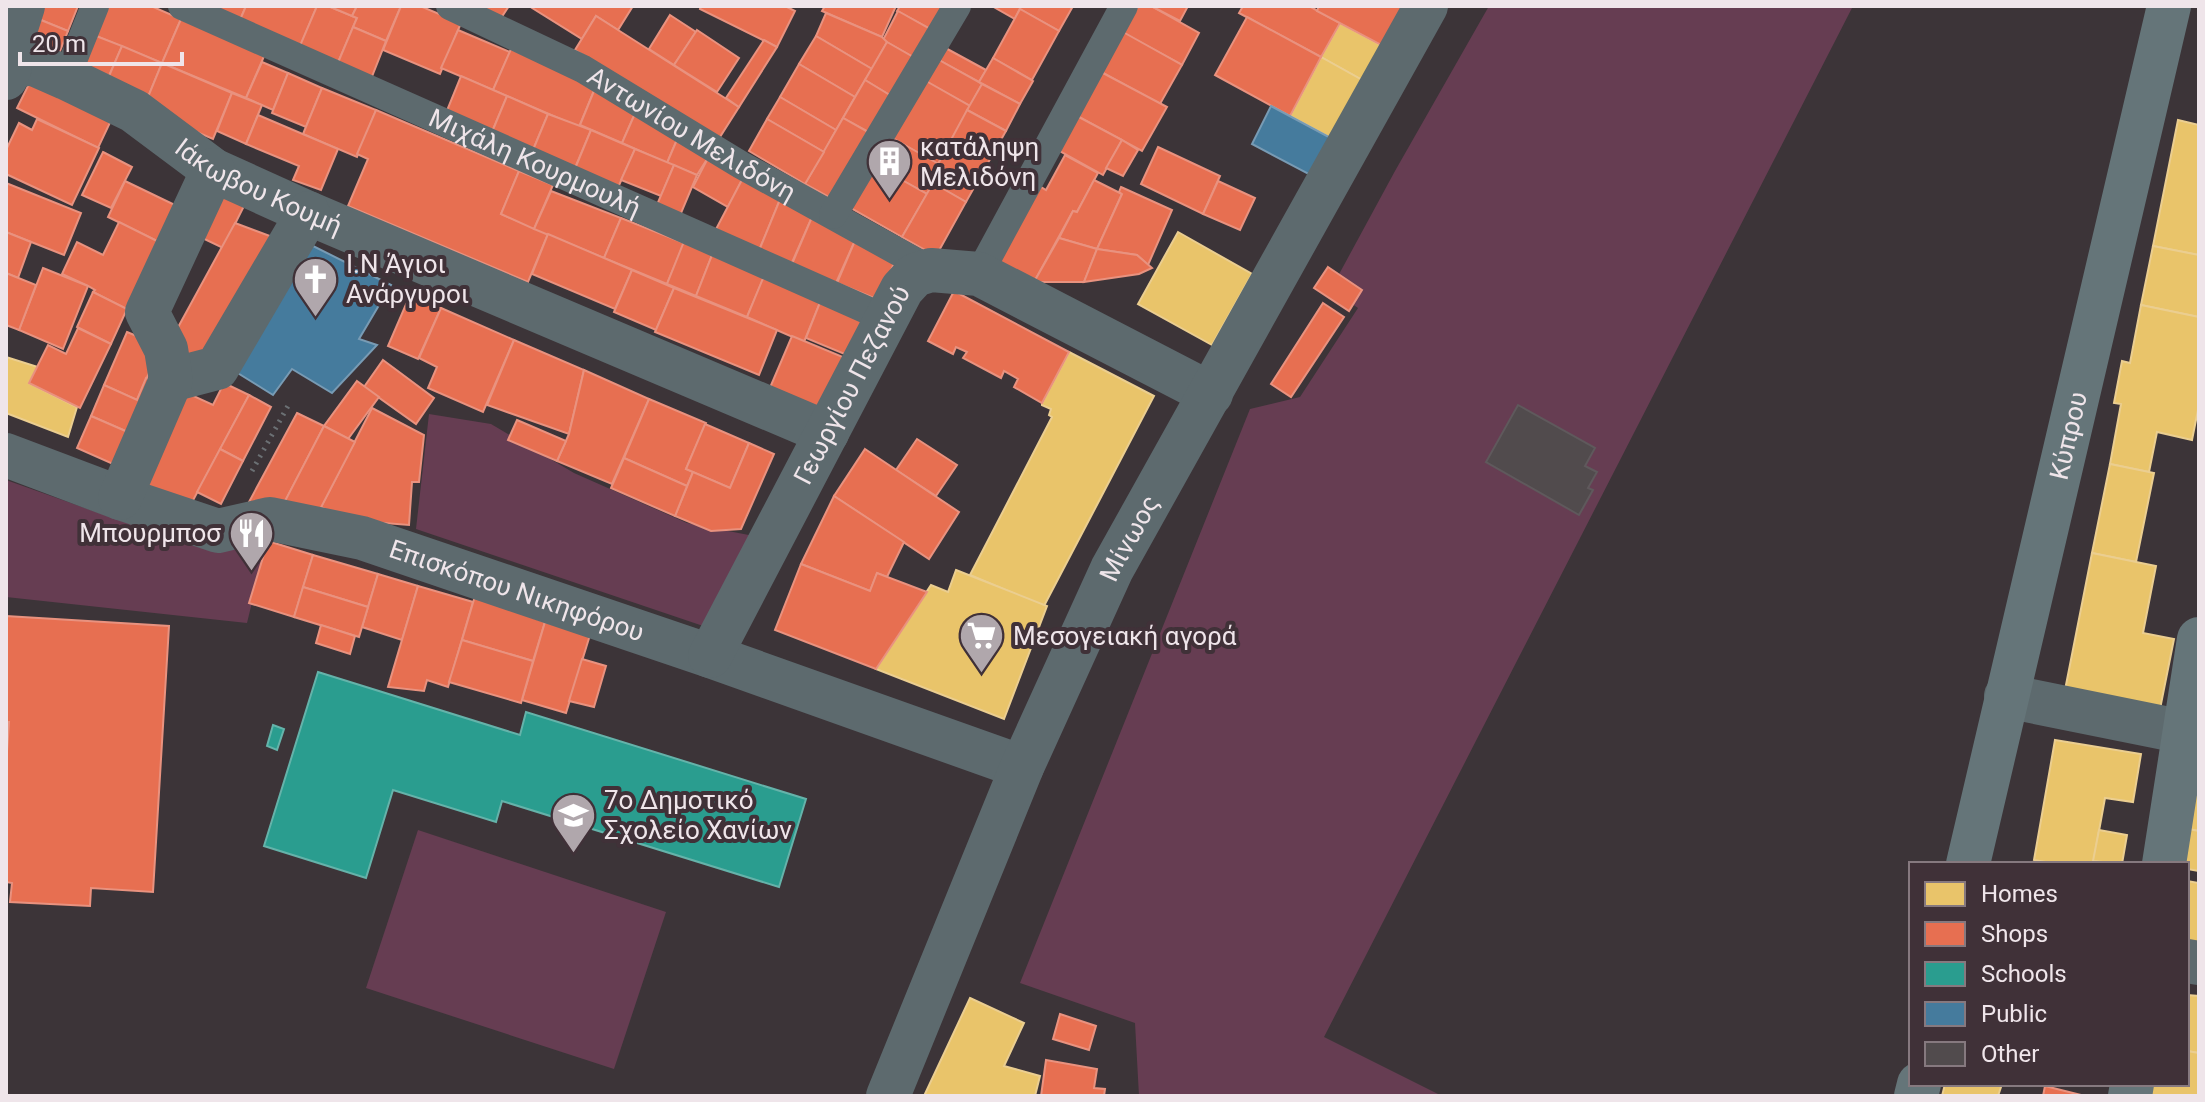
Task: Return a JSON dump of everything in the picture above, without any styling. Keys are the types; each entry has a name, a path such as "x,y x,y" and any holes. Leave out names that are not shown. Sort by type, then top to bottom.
{"street":[{"name":"Μίνωος","path":"888,1096 1022,767 1112,569 1426,6"},
{"path":"8,72 9,50 20,14"},
{"name":"Κύπρου","path":"1968,862 2006,696 2176,33"},
{"name":"Ιάκωβου Κουμή","path":"8,72 32,63 134,111 213,170 827,433"},
{"path":"120,498 171,380 166,349 147,312 213,170"},
{"path":"171,380 217,368 308,213"},
{"name":"Γεωργίου Πεζανού","path":"710,656 902,289 915,275 931,270 979,274"},
{"path":"979,274 1211,394"},
{"name":"Επισκόπου Νικηφόρου","path":"6,455 218,531 270,519 362,538 710,656 1022,767"},
{"path":"2164,862 2191,734 2199,639"},
{"path":"2006,696 2191,734"}],"lane":[{"path":"66,78 95,6"},
{"name":"Μιχάλη Κουρμουλή","path":"182,6 887,319"},
{"name":"Αντωνίου Μελιδόνη","path":"450,6 583,69 741,165 931,270"},
{"path":"833,215 957,6"},
{"path":"979,274 1124,6"}],"shaded area":[{"path":"1489,6 1853,6 1324,1037 1442,1096 1139,1096 1135,1023 1020,983 1250,409 1300,397 1358,308 1331,289"},
{"path":"429,414 491,424 574,473 687,523 759,537 715,630 416,529"},
{"path":"6,480 181,542 267,540 247,623 6,597"},
{"path":"418,830 666,912 614,1069 366,988"}],"building: Homes":[{"path":"1340,23 1383,46 1364,81 1321,57"},
{"path":"1321,57 1364,81 1340,143 1290,116"},
{"path":"2178,120 2199,125 2199,255 2153,246"},
{"path":"1178,232 1252,274 1212,345 1138,304"},
{"path":"2153,246 2199,255 2199,317 2141,305"},
{"path":"2141,305 2199,317 2199,405 2192,440 2157,432 2149,472 2110,464 2121,404 2114,403 2122,361 2130,363"},
{"path":"1069,352 1154,396 1044,606 970,575 1052,417 1049,415 1051,409 1042,403"},
{"path":"6,357 38,367 29,383 77,407 68,437 6,413"},
{"path":"2110,464 2154,473 2136,562 2092,553"},
{"path":"2092,553 2156,566 2143,633 2174,639 2160,709 2065,690"},
{"path":"956,570 1047,606 1004,719 876,669 931,585 948,592"},
{"path":"2055,740 2141,754 2133,802 2105,798 2093,862 2034,860"},
{"path":"2199,768 2199,831 2183,828"},
{"path":"2183,828 2199,831 2199,871 2189,869 2189,862 2176,862"},
{"path":"2099,830 2127,835 2122,862 2093,861"},
{"path":"2189,881 2199,883 2199,950 2189,948"},
{"path":"2189,995 2199,996 2199,1053 2189,1051"},
{"path":"970,998 1024,1023 1004,1066 1040,1076 1035,1096 924,1096"},
{"path":"2189,1051 2199,1053 2199,1096 2140,1096 2142,1086 2189,1086"},
{"path":"1944,1086 2001,1086 1998,1096 1942,1096"}],"building: Shops":[{"path":"35,6 78,6 68,31 31,16"},
{"path":"103,6 151,6 181,19 162,63 91,34"},
{"path":"206,6 246,6 240,20"},
{"path":"246,6 317,6 300,47 240,20"},
{"path":"317,6 328,6 357,18 337,65 299,48"},
{"path":"328,6 357,6 352,16"},
{"path":"357,6 401,6 386,41 353,27 357,18 352,16"},
{"path":"401,6 420,6 461,23 440,74 383,50"},
{"path":"476,6 509,6 499,21"},
{"path":"529,6 633,6 618,30 596,16 582,39"},
{"path":"701,6 785,6 795,11 777,47 700,9"},
{"path":"825,6 896,6 882,37 822,11"},
{"path":"900,6 943,6 930,29 897,11"},
{"path":"992,6 1021,6 1015,19"},
{"path":"1021,6 1072,8 1059,31 1020,9"},
{"path":"1138,6 1151,6 1199,33 1182,65 1123,33"},
{"path":"1151,6 1188,6 1180,21"},
{"path":"1243,6 1309,6 1340,23 1321,57 1239,13"},
{"path":"1319,6 1404,6 1383,46 1317,11"},
{"path":"1020,9 1059,31 1032,80 993,58"},
{"path":"898,11 930,29 915,58 883,40"},
{"path":"826,13 887,42 872,69 816,36"},
{"path":"670,15 696,32 674,65 649,49"},
{"path":"31,16 68,31 56,61 19,46"},
{"path":"596,16 739,107 718,140 575,50"},
{"path":"1247,17 1321,57 1290,116 1215,75"},
{"path":"181,19 265,54 246,98 162,63"},
{"path":"353,27 386,41 371,79 337,65"},
{"path":"458,30 510,52 493,90 441,68"},
{"path":"697,30 739,58 717,92 674,65"},
{"path":"1123,32 1182,65 1160,104 1101,72"},
{"path":"91,34 122,46 106,83 76,71"},
{"path":"816,36 872,69 855,97 799,64"},
{"path":"764,40 777,47 739,107 726,98"},
{"path":"887,42 915,58 893,97 865,80"},
{"path":"940,45 986,70 979,82 933,57"},
{"path":"122,46 162,63 147,100 106,83"},
{"path":"511,49 596,86 579,127 493,90"},
{"path":"930,55 982,84 970,106 918,77"},
{"path":"993,58 1033,81 1020,104 979,82"},
{"path":"262,62 288,73 273,110 246,98"},
{"path":"162,63 232,93 213,139 143,109"},
{"path":"799,64 855,97 836,130 780,97"},
{"path":"1101,72 1167,107 1142,151 1077,116"},
{"path":"288,73 322,88 306,127 272,113"},
{"path":"34,74 115,112 98,148 17,108"},
{"path":"461,76 507,96 492,132 446,113"},
{"path":"919,77 970,106 938,164 887,135"},
{"path":"865,80 893,97 872,134 843,118"},
{"path":"982,84 1020,104 1006,131 967,110"},
{"path":"596,86 637,109 622,143 580,125"},
{"path":"322,88 376,110 357,157 303,134"},
{"path":"232,93 262,105 246,144 217,131"},
{"path":"507,96 548,114 533,150 492,132"},
{"path":"780,97 836,130 824,152 767,119"},
{"path":"637,109 679,135 667,163 622,143"},
{"path":"376,110 519,171 501,214 548,234 528,282 348,206 368,159 357,154"},
{"path":"967,110 1006,131 966,202 934,184 944,167 938,164"},
{"path":"548,114 591,130 575,168 533,150"},
{"path":"258,115 338,149 321,190 293,180 299,166 246,144"},
{"path":"1077,116 1122,140 1103,175 1058,150"},
{"path":"843,118 873,135 836,201 805,184"},
{"path":"37,119 99,148 72,205 6,174 6,150 19,123 32,130"},
{"path":"767,119 824,152 805,184 749,151"},
{"path":"591,130 635,149 617,190 574,171"},
{"path":"679,135 709,156 697,175 667,163"},
{"path":"887,135 944,167 927,194 871,163"},
{"path":"1122,140 1138,150 1123,176 1106,168"},
{"path":"1158,147 1220,176 1203,214 1141,184"},
{"path":"635,149 674,165 661,196 621,180"},
{"path":"103,152 132,167 111,208 82,195"},
{"path":"1065,155 1098,173 1034,282 995,261 1036,184 1046,190"},
{"path":"709,156 744,176 728,207 693,187"},
{"path":"674,165 697,175 679,218 656,207"},
{"name":"κατάληψη Μελιδόνη","path":"875,165 927,194 902,237 851,208"},
{"path":"519,171 553,185 534,229 501,214"},
{"path":"744,176 781,197 758,253 714,233"},
{"path":"1094,180 1122,194 1097,249 1059,238"},
{"path":"125,181 179,207 161,243 108,217"},
{"path":"1218,181 1255,198 1240,230 1203,214"},
{"path":"6,183 81,213 64,255 6,232"},
{"path":"933,183 966,202 936,256 902,237"},
{"path":"1121,187 1172,210 1148,265 1137,255 1097,249 1122,194 1119,192"},
{"path":"219,188 246,202 223,248 196,235"},
{"path":"551,191 621,218 604,258 534,229"},
{"path":"781,197 812,217 790,267 758,253"},
{"path":"812,217 857,236 836,283 792,264"},
{"path":"621,218 684,243 667,284 604,258"},
{"path":"119,222 169,247 136,314 62,274 77,242 103,255"},
{"path":"235,223 278,239 211,364 172,356 170,342"},
{"path":"6,232 31,242 18,278 6,273"},
{"path":"548,234 632,270 615,309 532,274"},
{"path":"857,236 898,253 879,300 837,283"},
{"path":"1059,238 1097,249 1084,282 1034,282"},
{"path":"685,239 714,250 696,296 667,284"},
{"path":"1097,249 1137,255 1152,268 1139,274 1084,282"},
{"path":"714,250 766,272 747,317 696,296"},
{"path":"1328,267 1362,290 1349,311 1314,288"},
{"path":"43,268 88,286 63,349 19,330"},
{"path":"632,270 674,288 656,330 614,312"},
{"path":"6,273 36,285 19,330 6,325"},
{"path":"764,276 821,300 804,342 747,317"},
{"path":"674,288 777,330 759,375 655,332"},
{"path":"954,291 1069,352 1042,403 1014,387 1018,379 1004,371 1001,378 963,358 967,352 956,347 953,354 928,341"},
{"path":"93,292 127,309 111,344 77,327"},
{"path":"410,295 441,308 418,359 388,346"},
{"path":"821,300 874,323 859,360 806,338"},
{"path":"1323,303 1344,317 1291,397 1271,384"},
{"path":"441,308 514,340 483,412 428,388 437,367 419,358"},
{"path":"78,328 111,344 80,408 29,383 48,345 66,354"},
{"path":"127,332 161,346 137,400 104,385"},
{"path":"792,336 850,360 827,415 769,390"},
{"path":"514,340 584,370 569,434 487,405"},
{"path":"383,360 434,398 416,424 364,387"},
{"path":"584,370 649,399 612,484 557,461 569,434"},
{"path":"146,378 159,384 137,436 91,416 104,385 137,400"},
{"path":"357,381 379,397 348,439 324,426"},
{"path":"224,383 249,395 189,508 143,484 187,393 213,405"},
{"path":"249,395 271,407 243,461 220,449"},
{"path":"649,399 706,423 686,469 693,472 687,486 624,458"},
{"path":"372,408 424,435 419,482 412,482 409,525 346,520 321,507"},
{"path":"297,413 324,426 278,515 249,502"},
{"path":"91,416 137,436 122,468 77,448"},
{"path":"517,420 566,441 557,461 508,440"},
{"path":"705,424 749,443 730,488 686,469"},
{"path":"324,426 355,442 316,517 285,501"},
{"path":"917,439 957,465 936,496 896,470"},
{"path":"749,443 774,454 741,529 711,531 675,516 693,472 730,488"},
{"path":"220,449 243,461 221,504 197,492"},
{"path":"865,449 959,512 929,559 834,496"},
{"path":"624,458 687,486 675,516 611,488"},
{"path":"834,496 904,542 887,577 877,573 870,591 801,564"},
{"path":"268,541 313,555 294,617 249,603"},
{"path":"313,555 378,574 368,607 303,587"},
{"path":"801,564 870,591 877,573 927,592 876,669 775,630"},
{"path":"378,574 418,586 402,640 362,627"},
{"path":"418,586 473,602 448,687 427,680 424,691 388,687"},
{"path":"303,587 368,607 359,637 294,617"},
{"path":"475,596 545,622 533,661 462,640"},
{"path":"6,616 169,626 153,892 91,888 90,906 10,902 12,883 6,882 9,722 6,722"},
{"path":"545,622 590,635 566,713 522,700"},
{"path":"321,625 355,636 350,654 316,643"},
{"path":"462,640 533,661 521,703 449,682"},
{"path":"582,659 606,666 594,707 569,701"},
{"path":"1060,1014 1096,1026 1089,1050 1053,1039"},
{"path":"1046,1060 1097,1069 1094,1088 1105,1089 1104,1096 1041,1096"},
{"path":"2045,1086 2085,1096 2043,1096"}],"building: Schools":[{"path":"318,672 520,735 526,712 806,799 779,887 502,801 496,822 393,790 366,878 264,846"},
{"path":"273,725 284,729 277,750 267,746"}],"building: Public":[{"path":"1271,106 1340,143 1320,180 1252,144"},
{"name":"Ι.Ν Άγιοι Ανάργυροι","path":"305,242 391,285 359,339 377,345 332,393 292,369 273,395 228,367"}],"building: Other":[{"path":"1518,405 1595,448 1585,466 1597,472 1588,488 1593,490 1579,515 1486,462"}],"place":[{"name":"κατάληψη Μελιδόνη","path":"889,201"},
{"name":"Ι.Ν Άγιοι Ανάργυροι","path":"315,318"},
{"name":"Μπουρμποσ","path":"252,572"},
{"name":"Μεσογειακή αγορά","path":"982,675"},
{"name":"7ο Δημοτικό Σχολείο Χανίων","path":"573,854"}]}
